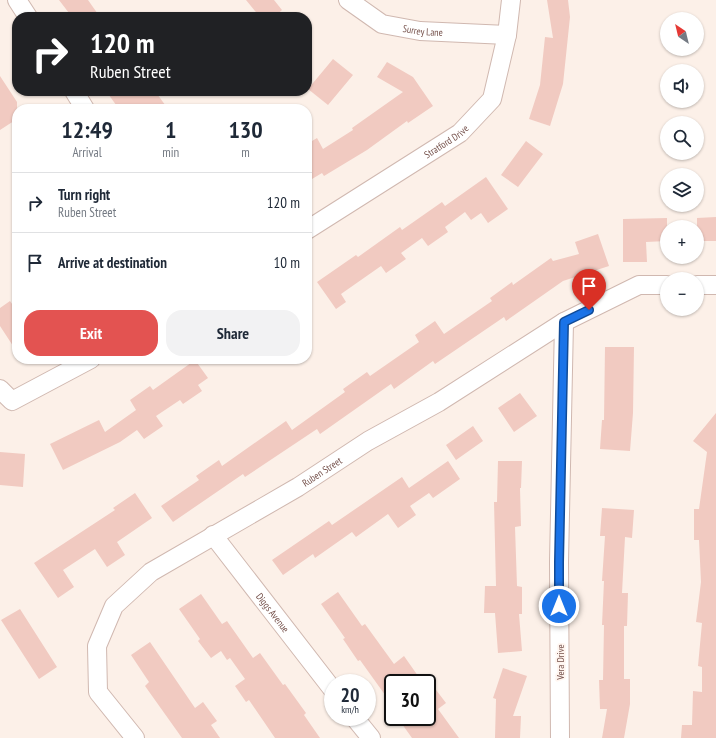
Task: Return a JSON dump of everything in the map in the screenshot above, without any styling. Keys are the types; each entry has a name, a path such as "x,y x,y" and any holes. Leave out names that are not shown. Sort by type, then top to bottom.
{"street":[{"path":"17,0 25,12"},
{"name":"Surrey Lane","path":"348,0 382,24 420,31 507,35"},
{"name":"Stratford Drive","path":"312,227 460,133 492,99 507,35 511,0"},
{"name":"Ruben Street","path":"135,738 98,692 97,646 114,606 151,572 298,486 368,441 439,402 564,322 639,285 660,285"},
{"path":"704,285 716,285"},
{"name":"Vera Drive","path":"560,738 559,562 564,322"},
{"path":"0,388 12,401 82,364"},
{"name":"Diggs Avenue","path":"213,535 324,678"},
{"path":"361,726 371,738"}],"building":[{"path":"59,0 88,0 96,12 68,12"},
{"path":"246,0 274,0 282,10 280,12 256,12"},
{"path":"547,0 568,0 570,17 563,84 550,126 529,119 540,85 545,37 553,38"},
{"path":"333,59 353,75 328,105 312,92 312,84"},
{"path":"387,62 413,77 433,106 408,123 407,121 367,150 324,176 322,173 312,179 312,141 317,138 323,149 353,130 352,128 403,92 377,77"},
{"path":"0,76 17,104 12,104 12,122 0,130"},
{"path":"110,96 159,96 164,104 115,104"},
{"path":"526,141 543,154 518,187 501,175"},
{"path":"486,177 508,209 488,223 481,213 471,220 465,212 445,227 448,232 428,246 422,238 401,253 406,259 386,273 381,266 341,294 346,302 336,309 317,282 356,255 358,257 400,227 402,230 442,202 445,206"},
{"path":"716,217 716,241 704,241 704,220 697,220 697,218"},
{"path":"667,218 667,220 660,220 660,241 646,242 647,262 623,262 623,219"},
{"path":"598,234 609,266 563,281 506,321 504,317 435,364 433,361 394,389 391,384 320,434 317,429 245,477 243,474 173,522 161,506 199,480 196,476 219,460 222,466 286,421 292,430 345,392 343,389 367,372 370,376 419,342 415,335 435,321 444,334 492,301 490,298 512,282 513,285 551,258 553,261 579,254 575,242"},
{"path":"10,301 12,304 12,344 0,326 0,308"},
{"path":"605,347 634,347 633,413 630,451 600,449 602,420 604,420"},
{"path":"189,364 198,364 208,378 198,385 202,391 183,404 180,400 156,416 163,426 144,439 137,430 120,442 63,470 50,444 99,420 105,432 136,410 130,400 150,386 153,390"},
{"path":"520,393 537,416 514,432 498,408"},
{"path":"716,413 716,738 681,738 682,725 692,725 693,691 702,692 702,667 698,666 702,623 696,622 701,582 699,540 694,540 694,509 699,509 707,452 693,441"},
{"path":"473,426 483,441 456,460 446,445"},
{"path":"0,452 25,454 23,487 0,485"},
{"path":"448,461 460,479 433,498 429,493 410,506 416,515 398,528 388,514 356,537 352,532 315,558 313,554 283,575 272,560 329,521 332,525 402,477 409,488"},
{"path":"498,461 522,461 520,488 521,526 515,527 517,586 522,587 522,614 519,614 522,651 498,653 495,613 484,613 485,586 496,586 494,502 497,502"},
{"path":"135,493 152,518 117,542 125,555 107,567 95,549 63,570 74,587 58,598 34,563 115,510 113,508"},
{"path":"602,508 634,510 632,538 625,537 622,593 628,593 627,626 624,626 624,679 630,679 630,704 624,738 602,738 607,709 600,709 599,680 603,680 604,625 602,625 604,581 602,581 605,536 600,536"},
{"path":"338,592 362,626 365,624 394,664 404,656 417,674 384,674 384,693 376,682 376,674 370,674 360,660 358,661 343,639 345,638 321,604"},
{"path":"201,594 222,624 227,621 253,658 260,653 283,685 285,684 306,713 304,715 320,738 275,738 249,700 246,702 235,686 245,679 230,658 227,660 221,651 211,658 198,641 200,639 179,609"},
{"path":"20,609 57,667 39,679 1,620"},
{"path":"150,642 195,708 203,702 217,721 211,725 220,738 182,738 145,686 149,682 131,655"},
{"path":"503,668 527,676 513,716 521,716 520,738 495,738 496,699 493,698"},
{"path":"436,690 446,703 438,709 459,738 412,738 403,726 436,726"}],"route":[{"path":"559,606 564,322 589,310"}]}
